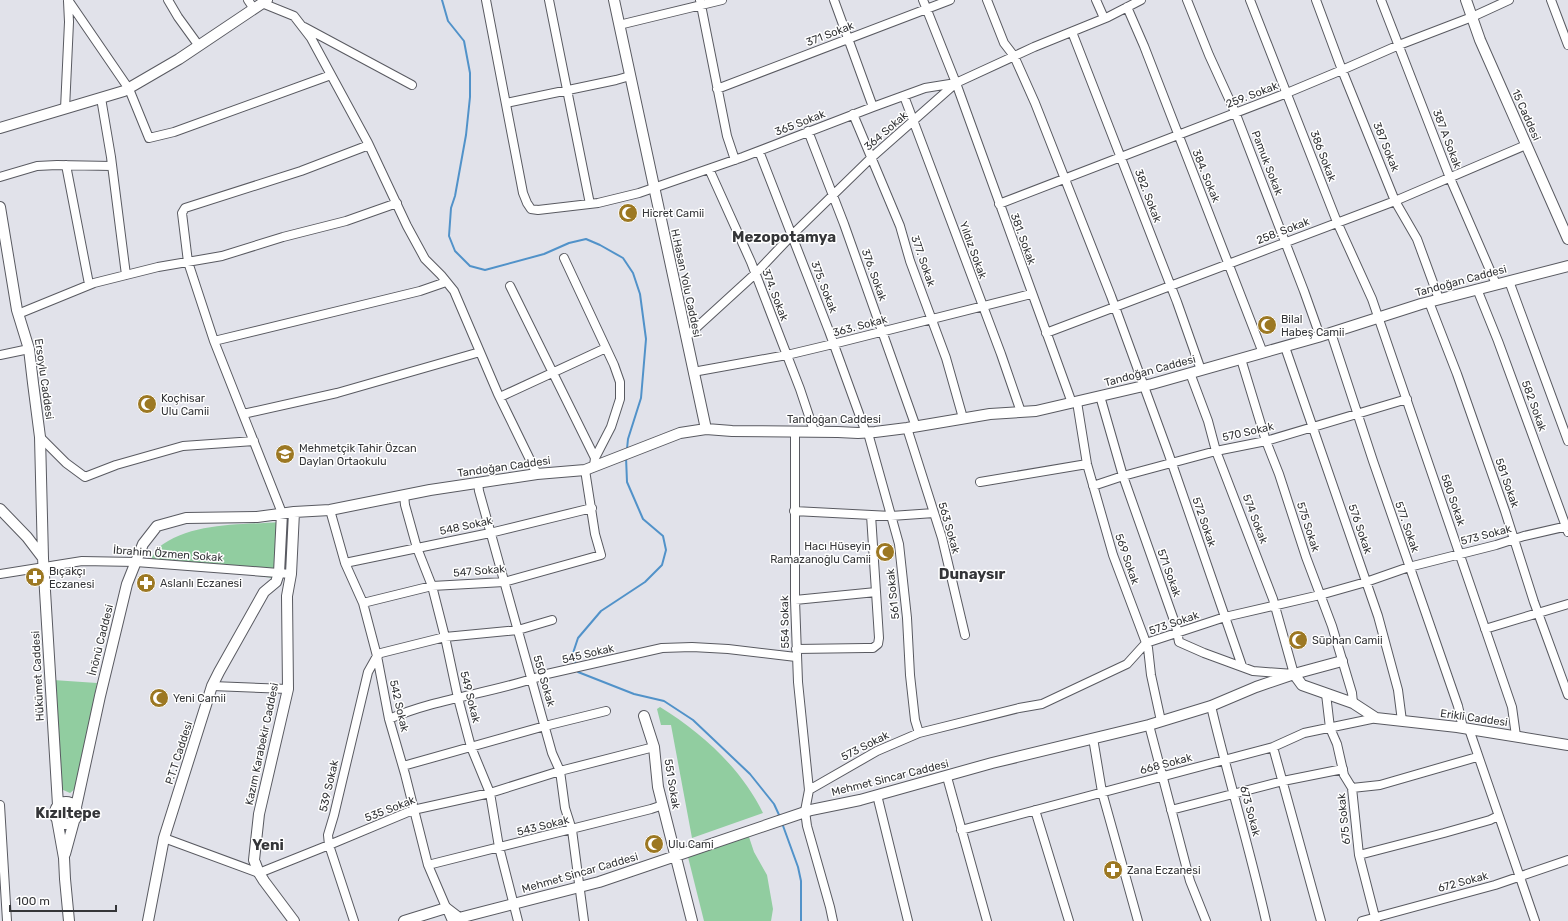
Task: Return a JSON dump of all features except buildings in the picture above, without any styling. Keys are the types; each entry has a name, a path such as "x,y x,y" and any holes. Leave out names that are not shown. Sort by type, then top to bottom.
{"street":[{"path":"65,109 69,22 68,0 129,89 149,138 174,132 331,75"},
{"path":"168,0 178,17 199,46"},
{"path":"248,0 254,9"},
{"path":"486,0 506,102 630,76"},
{"path":"549,0 590,204"},
{"name":"H.Hasan Yolu Caddesi","path":"614,0 653,188 706,429"},
{"path":"619,25 700,3 722,0"},
{"path":"834,0 873,106"},
{"name":"381. Sokak","path":"923,0 956,83 1031,294 1074,402"},
{"name":"371 Sokak","path":"717,89 927,10 948,0"},
{"name":"572 Sokak","path":"987,0 1004,43 1014,56 1035,103 1145,385 1242,666"},
{"path":"1096,0 1104,18"},
{"name":"364 Sokak","path":"686,337 755,274 792,235 871,158 914,122 956,83 1014,56 1104,18 1141,0"},
{"name":"Pamuk Sokak","path":"1187,0 1235,112 1320,336"},
{"name":"386 Sokak","path":"1250,0 1337,222 1372,299 1378,318"},
{"name":"387 Sokak","path":"1316,0 1342,70 1367,128 1395,201 1417,239 1434,300"},
{"name":"387 A Sokak","path":"1381,0 1450,178 1496,284"},
{"name":"15 Caddesi","path":"1466,0 1480,40 1568,239"},
{"name":"259. Sokak","path":"999,204 1287,93 1398,45 1472,17 1509,0"},
{"path":"1551,0 1568,45"},
{"path":"0,128 129,89 199,46 265,2 294,16 311,38 369,145 396,203 425,259 454,291 500,397 537,474"},
{"path":"700,3 727,136 735,160"},
{"name":"384. Sokak","path":"1127,7 1144,46 1263,353"},
{"path":"301,26 412,85"},
{"name":"382. Sokak","path":"1072,32 1171,286 1201,370"},
{"name":"365 Sokak","path":"506,102 523,192 531,209 538,210 590,204 639,193 735,160 873,106 925,88 956,83"},
{"name":"Yıldız Sokak","path":"904,96 1021,412"},
{"path":"101,98 112,166 126,275"},
{"name":"377. Sokak","path":"853,114 900,226 910,261 946,358 963,418"},
{"name":"376. Sokak","path":"808,131 833,195 882,331 912,428"},
{"path":"279,573 282,513 214,340 188,262 182,212 185,208 301,171 369,145"},
{"name":"258. Sokak","path":"1046,333 1395,201 1526,145"},
{"name":"375. Sokak","path":"759,151 867,433"},
{"path":"66,165 89,284"},
{"path":"0,177 37,166 112,166"},
{"name":"374. Sokak","path":"709,169 755,274 800,389 814,431"},
{"path":"18,314 89,284 222,256 283,237 346,222 396,203"},
{"name":"Ersoylu Caddesi","path":"0,207 18,314 29,349 40,437 44,562"},
{"path":"564,258 606,348 620,382 620,399 611,427 591,465"},
{"name":"Tandoğan Caddesi","path":"136,562 142,544 157,526 186,518 257,517 282,513 330,510 404,495 591,465 629,453 680,433 706,429 732,431 814,431 867,433 912,428 963,418 1036,411 1190,373 1331,333 1434,300 1568,266"},
{"path":"1509,281 1568,441"},
{"path":"214,340 420,291 446,282"},
{"path":"510,286 553,373 591,465 592,508"},
{"name":"582 Sokak","path":"1477,289 1498,341 1567,528"},
{"name":"363. Sokak","path":"693,372 786,355 983,308 1031,294"},
{"name":"581 Sokak","path":"1434,300 1459,381 1514,539 1538,614 1568,695"},
{"name":"580 Sokak","path":"1378,318 1512,707 1516,736"},
{"name":"577. Sokak","path":"1331,333 1409,567 1535,921"},
{"name":"576 Sokak","path":"1285,346 1311,426 1378,616 1398,690 1402,721"},
{"path":"500,397 606,348"},
{"path":"0,355 29,349"},
{"path":"243,414 337,393 480,352"},
{"name":"575 Sokak","path":"1241,359 1266,441 1279,474 1306,557 1332,626 1352,693 1353,703"},
{"name":"574 Sokak","path":"1190,373 1208,421 1216,451 1238,505 1275,605 1294,674"},
{"name":"571 Sokak","path":"1100,396 1123,476 1178,633 1179,642 1253,671 1294,674"},
{"name":"570 Sokak","path":"1093,486 1123,476 1216,451 1266,441 1311,426 1407,399"},
{"name":"569 Sokak","path":"1074,402 1087,464 1113,556 1148,648 1150,675 1161,721"},
{"name":"563 Sokak","path":"912,428 942,538 965,635"},
{"name":"554 Sokak","path":"795,431 794,511 796,653 809,790 805,812"},
{"name":"561 Sokak","path":"867,433 899,544 907,618 910,674 915,720 919,733"},
{"path":"40,437 66,463 84,477 116,465 183,446 254,441"},
{"path":"980,482 1087,464"},
{"name":"550 Sokak","path":"478,483 490,532 552,754 560,771 565,808 572,830 584,921"},
{"name":"549 Sokak","path":"404,495 405,505 417,548 432,586 471,747 490,793 499,847 518,921"},
{"name":"548 Sokak","path":"345,563 490,532 592,508"},
{"name":"547 Sokak","path":"363,603 432,586 504,582 597,557 601,555 595,534 592,508"},
{"path":"0,509 27,536 44,562"},
{"name":"542 Sokak","path":"330,510 345,563 363,603 377,656 389,719 403,766 428,865 452,921"},
{"path":"794,511 871,516 934,513"},
{"name":"Kazım Karabekir Caddesi","path":"294,512 291,574 287,596 288,689 260,814 254,860 259,873 294,921"},
{"path":"795,600 876,592 871,516"},
{"name":"573 Sokak","path":"809,790 877,750 919,733 1019,708 1042,704 1127,664 1146,644 1225,617 1320,595 1366,582 1409,567 1514,539 1567,528"},
{"name":"İbrahim Özmen Sokak","path":"0,574 44,562 82,561 136,562 291,574"},
{"name":"Hükümet Caddesi","path":"44,562 58,806"},
{"name":"İnönü Caddesi","path":"76,808 127,584 136,562"},
{"name":"P.T.T Caddesi","path":"148,921 164,838 212,686 264,592 276,582 279,573"},
{"name":"545 Sokak","path":"389,719 400,714 532,680 547,674 662,648 692,647 796,653 873,648 878,644 879,638 876,592"},
{"path":"1485,629 1568,604"},
{"path":"377,656 381,653 445,637 518,630 552,620"},
{"name":"539 Sokak","path":"354,921 329,845 328,835 368,672 377,656"},
{"name":"Mehmet Sincar Caddesi","path":"446,908 459,918 599,882 743,834 793,815 877,795 992,763 1161,721 1211,706 1256,687 1294,674 1342,661"},
{"path":"1294,674 1302,685 1353,703 1376,718"},
{"path":"212,686 288,689"},
{"name":"675 Sokak","path":"1326,694 1330,728 1337,744 1344,775 1352,788 1359,855 1376,919"},
{"name":"673 Sokak","path":"1211,706 1224,760 1258,884 1266,921"},
{"path":"403,766 545,726 606,712"},
{"name":"551 Sokak","path":"644,716 654,747 658,787 692,921"},
{"name":"Erikli Caddesi","path":"1376,718 1516,736 1568,745"},
{"name":"668 Sokak","path":"961,830 1273,747 1304,733 1376,718"},
{"path":"1149,724 1190,881 1206,921"},
{"path":"1093,738 1102,792 1138,921"},
{"name":"535 Sokak","path":"259,873 413,810 490,793 560,771 654,747"},
{"path":"1273,747 1321,921"},
{"path":"1352,788 1380,785 1477,757"},
{"path":"1171,810 1234,795 1283,781 1343,769"},
{"path":"946,777 987,921"},
{"path":"877,795 908,921"},
{"path":"64,858 77,815 76,808 71,802 64,802 58,806 55,812 58,819 64,858 69,921"},
{"path":"0,805 1,860 7,921"},
{"name":"543 Sokak","path":"428,865 651,810 663,805"},
{"path":"1035,810 1069,921"},
{"path":"805,812 807,826 833,921"},
{"path":"1359,855 1490,820 1498,816"},
{"path":"58,819 60,822 67,824 74,821"},
{"path":"164,838 259,873"},
{"name":"672 Sokak","path":"1362,921 1376,919 1496,885 1568,860"},
{"path":"404,921 446,908"}],"green space":[{"path":"280,522 280,579 150,561 158,548 185,533 217,526"},
{"path":"53,680 97,683 76,788 70,793 61,789"},
{"path":"660,707 691,728 719,753 744,781 763,813 692,838 671,725 661,725 657,709"},
{"path":"748,834 754,852 767,875 773,909 771,921 704,921 688,857"}],"waterway":[{"path":"442,0 448,21 464,41 470,73 470,97 466,135 455,196 451,208 449,236 455,251 470,266 485,270 544,254 569,243 586,239 623,258 633,273 640,294 646,339 641,398 628,439 627,449"},
{"path":"576,665 572,656 578,638 601,611 645,582 662,565 666,550 663,536 643,519 627,482 626,457"},
{"path":"577,669 578,672 634,694 664,701 693,720 750,774 774,804 780,817"},
{"path":"782,823 798,867 801,881 801,921"}],"place":[{"name":"Hicret Camii","path":"628,213"},
{"name":"Bilal Habeş Camii","path":"1267,325"},
{"name":"Koçhisar Ulu Camii","path":"147,404"},
{"name":"Mehmetçik Tahir Özcan Daylan Ortaokulu","path":"285,454"},
{"name":"Hacı Hüseyin Ramazanoğlu Camii","path":"885,552"},
{"name":"Bıçakçı Eczanesi","path":"35,577"},
{"name":"Aslanlı Eczanesi","path":"146,583"},
{"name":"Süphan Camii","path":"1298,640"},
{"name":"Yeni Camii","path":"159,698"},
{"name":"Ulu Cami","path":"654,844"},
{"name":"Zana Eczanesi","path":"1113,870"}],"district":[{"name":"Mezopotamya","path":"784,237"},
{"name":"Dunaysır","path":"972,574"},
{"name":"Kızıltepe","path":"68,813"},
{"name":"Yeni","path":"268,845"}]}
